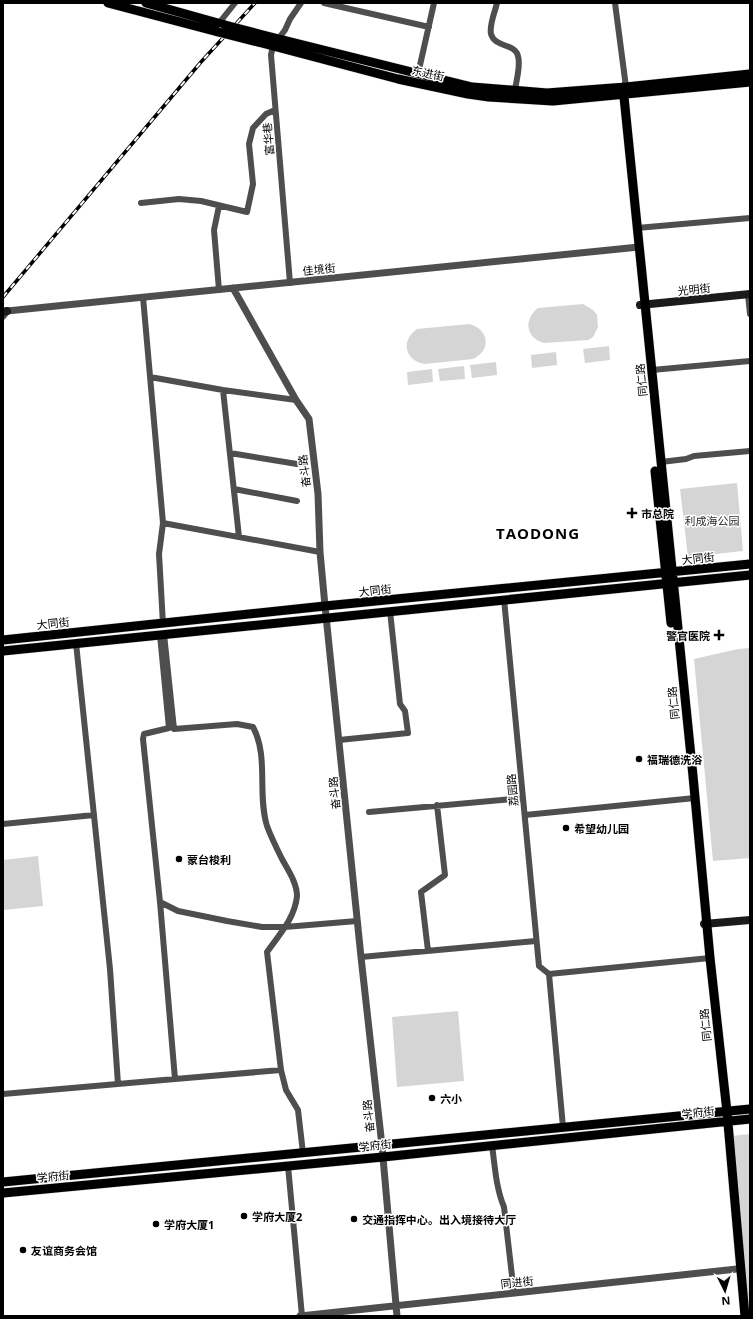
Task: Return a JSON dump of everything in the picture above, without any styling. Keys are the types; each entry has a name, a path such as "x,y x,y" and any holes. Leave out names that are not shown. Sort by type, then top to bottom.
{"main road":[{"name":"东进街","path":"108,3 221,27"},
{"name":"东进街","path":"146,3 260,39 472,87 547,93 750,82"},
{"name":"东进街","path":"276,43 398,79 468,94 553,101 622,90 750,74"},
{"name":"同仁路","path":"622,90 637,228 637,248"},
{"name":"同仁路","path":"622,90 642,305 745,1316"},
{"name":"光明街","path":"642,305 749,295"},
{"name":"同仁路","path":"642,305 652,370 661,462 669,573"},
{"name":"大同街","path":"3,640 325,606 750,564"},
{"name":"大同街","path":"3,651 750,575"},
{"path":"705,924 750,920"},
{"name":"学府街","path":"3,1182 750,1109"},
{"name":"学府街","path":"3,1193 383,1157 750,1119"},
{"name":"同仁路","path":"726,1122 741,1316"}],"street":[{"path":"221,27 235,3"},
{"name":"富华巷","path":"290,283 271,55 276,43 301,3"},
{"path":"324,3 429,27"},
{"path":"418,74 434,3"},
{"path":"497,3 491,34 494,40 499,44 509,47 518,55 519,62 515,91"},
{"path":"615,3 622,90"},
{"path":"141,203 179,199 200,201 247,212 253,184 249,144 252,128 266,114 275,110"},
{"path":"219,206 214,230 219,290"},
{"path":"637,228 750,218"},
{"name":"佳境街","path":"4,313 143,297 637,248"},
{"name":"奋斗路","path":"233,288 296,400 309,419 318,494 320,552 325,606 357,921 382,1146 397,1316"},
{"path":"749,295 750,314"},
{"path":"143,297 163,523 159,554 163,624"},
{"path":"652,370 750,361"},
{"path":"150,377 223,390 296,400"},
{"path":"223,390 239,537"},
{"path":"661,462 686,459 694,456 750,451"},
{"path":"230,453 297,464"},
{"path":"234,489 298,501"},
{"path":"163,523 320,552"},
{"name":"荔园路","path":"504,599 536,941 539,966 549,974"},
{"path":"339,740 408,733 406,711 400,704 390,611"},
{"path":"162,635 169,728 144,734 143,739 160,902 175,1079"},
{"path":"162,635 174,729 237,724 254,727 258,736 262,755 262,804 268,826 293,880 297,894 296,907 293,915 267,952 281,1070 286,1090 298,1110 303,1153"},
{"path":"76,643 110,969 118,1084"},
{"path":"369,812 523,798"},
{"path":"525,815 693,799"},
{"path":"428,951 421,892 445,875 438,805"},
{"path":"3,824 94,815"},
{"path":"160,902 178,910 262,927 285,927 357,921"},
{"path":"361,957 536,941"},
{"path":"563,1127 549,974 709,958"},
{"path":"3,1094 281,1070"},
{"path":"492,1145 496,1181 499,1196 504,1207 514,1293"},
{"path":"288,1166 301,1316"},
{"name":"同进街","path":"301,1316 737,1269"}],"green space":[{"path":"583,304 593,310 597,315 598,327 593,337 588,340 544,343 538,341 530,333 530,318 538,308"},
{"path":"469,324 481,330 486,340 483,350 473,359 425,364 418,362 409,355 407,350 408,339 417,329"},
{"path":"609,346 610,360 585,363 583,349"},
{"path":"556,352 557,365 532,368 531,355"},
{"path":"496,362 497,375 472,378 470,365"},
{"path":"464,366 465,379 440,381 438,369"},
{"path":"432,369 433,382 408,385 407,372"},
{"name":"利成海公园","path":"737,483 743,551 688,557 680,489"},
{"path":"750,648 750,858 713,861 694,659 738,649"},
{"path":"38,856 43,906 3,910 3,860"},
{"path":"458,1011 464,1081 397,1087 392,1017"},
{"path":"750,1134 750,1316 748,1316 732,1136"}],"railway":[{"path":"3,297 201,62 255,3"}],"place":[{"name":"市总院","path":"632,513"},
{"name":"警官医院","path":"719,635"},
{"name":"福瑞德洗浴","path":"639,759"},
{"name":"希望幼儿园","path":"566,828"},
{"name":"蒙台梭利","path":"179,859"},
{"name":"六小","path":"432,1098"},
{"name":"学府大厦2","path":"244,1216"},
{"name":"交通指挥中心。出入境接待大厅","path":"354,1219"},
{"name":"学府大厦1","path":"156,1224"},
{"name":"友谊商务会馆","path":"23,1250"}],"district":[{"name":"TAODONG","path":"538,533"}]}
